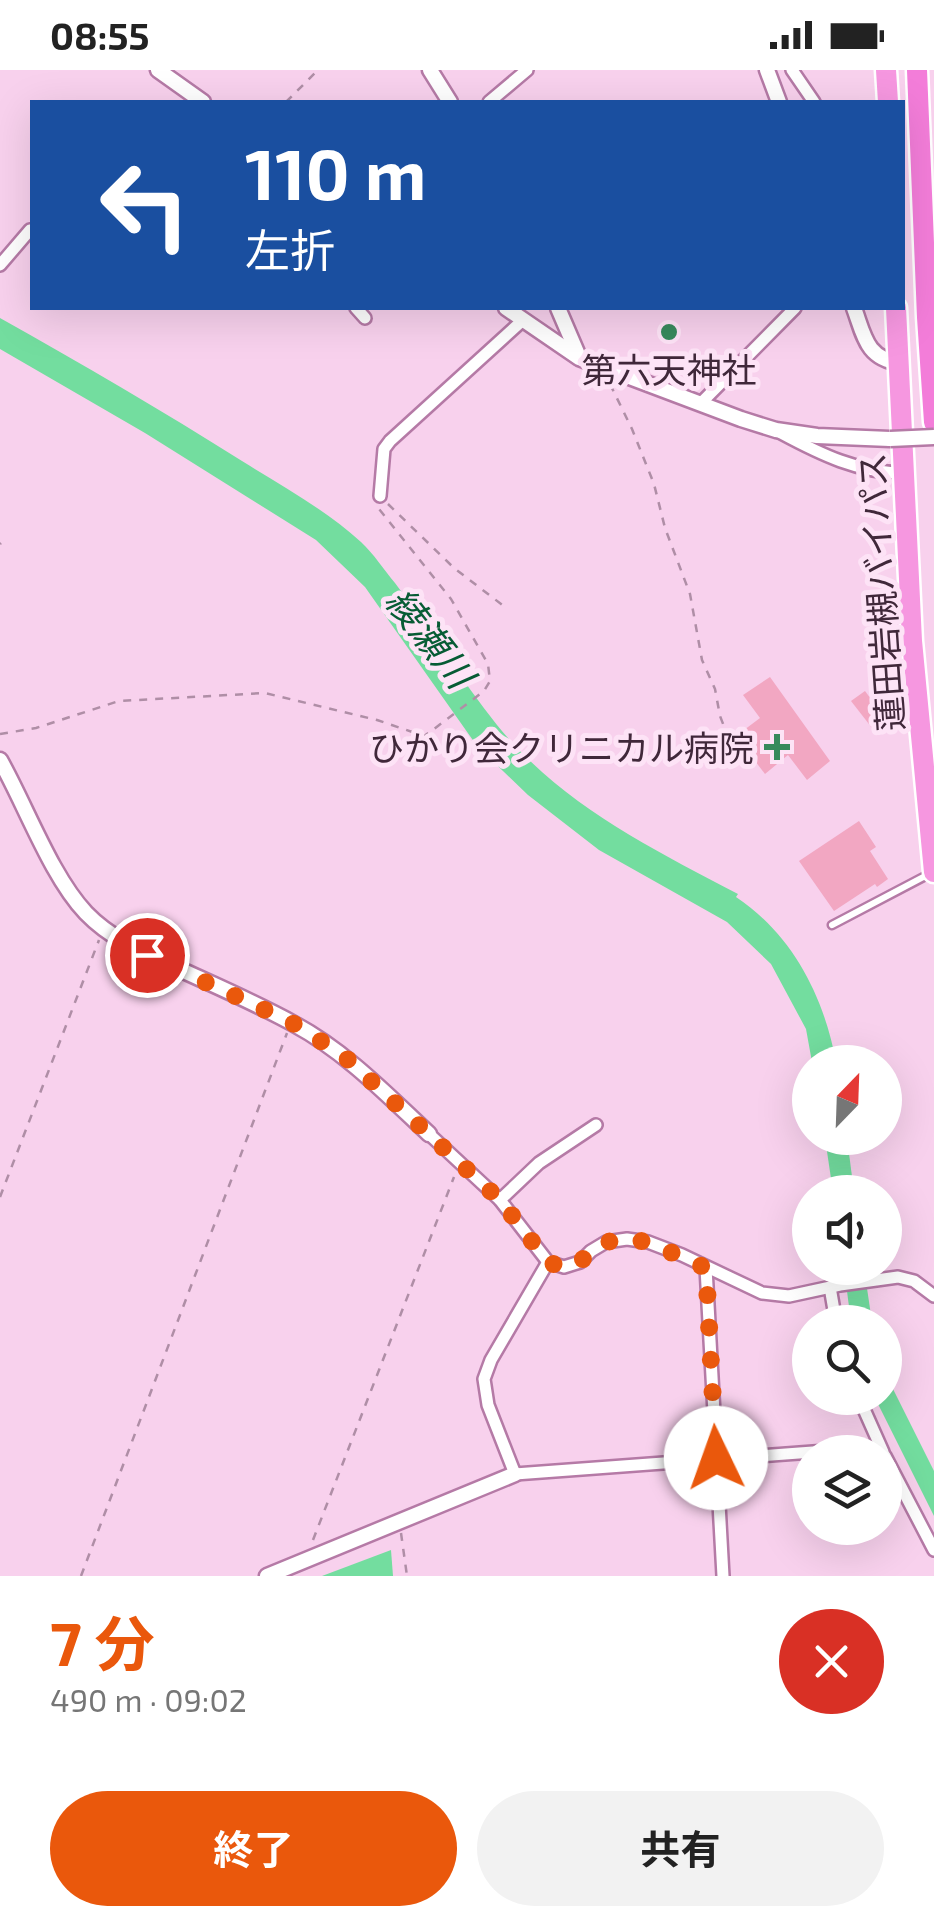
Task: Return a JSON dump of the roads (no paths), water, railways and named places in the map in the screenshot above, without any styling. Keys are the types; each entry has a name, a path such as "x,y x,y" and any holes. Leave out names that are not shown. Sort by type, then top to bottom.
{"highway":[{"path":"886,70 888,100"},
{"path":"917,70 934,422"},
{"name":"蓮田岩槻バイパス","path":"896,310 912,642 934,872"}],"street":[{"path":"430,70 449,100"},
{"path":"491,100 527,70"},
{"path":"767,70 778,100"},
{"path":"792,70 813,100"},
{"path":"169,73 201,100"},
{"path":"0,265 30,230"},
{"path":"509,310 579,358 776,430 846,464 882,473 904,473"},
{"path":"559,310 579,358"},
{"path":"700,403 794,310"},
{"path":"855,310 870,349 888,362 900,363"},
{"path":"380,496 384,449 390,441 523,320"},
{"path":"776,430 817,436 934,437"},
{"path":"0,760 65,887 84,911 104,929 147,955 291,1022 344,1056 500,1200 548,1262 564,1268 580,1262 606,1242 627,1239 648,1242 762,1293 790,1296 898,1277 914,1281 934,1296"},
{"path":"500,1200 548,1156 596,1126"},
{"path":"515,1474 488,1405 484,1380 491,1360 548,1262"},
{"path":"706,1268 723,1576"},
{"path":"835,1286 836,1305"},
{"path":"267,1576 515,1474 792,1455"},
{"path":"902,1489 934,1550"}],"lane":[{"path":"832,925 934,872"}],"water":[{"name":"綾瀬川","path":"0,318 288,489 361,542 522,753 608,822 738,894 736,897 774,930 803,969 832,1045 809,1045 806,1029 771,964 727,922 599,850 528,795 477,746 365,587 316,540 145,433 0,349"},
{"path":"828,1155 849,1155 852,1175 830,1175"},
{"path":"846,1285 867,1285 869,1305 849,1305"},
{"path":"902,1407 934,1471 934,1516 902,1452 902,1435 894,1435 884,1415 902,1415"},
{"path":"391,1550 393,1576 322,1576"}],"place":[{"name":"第六天神社","path":"669,332"},
{"name":"ひかり会クリニカル病院","path":"777,747"}]}
